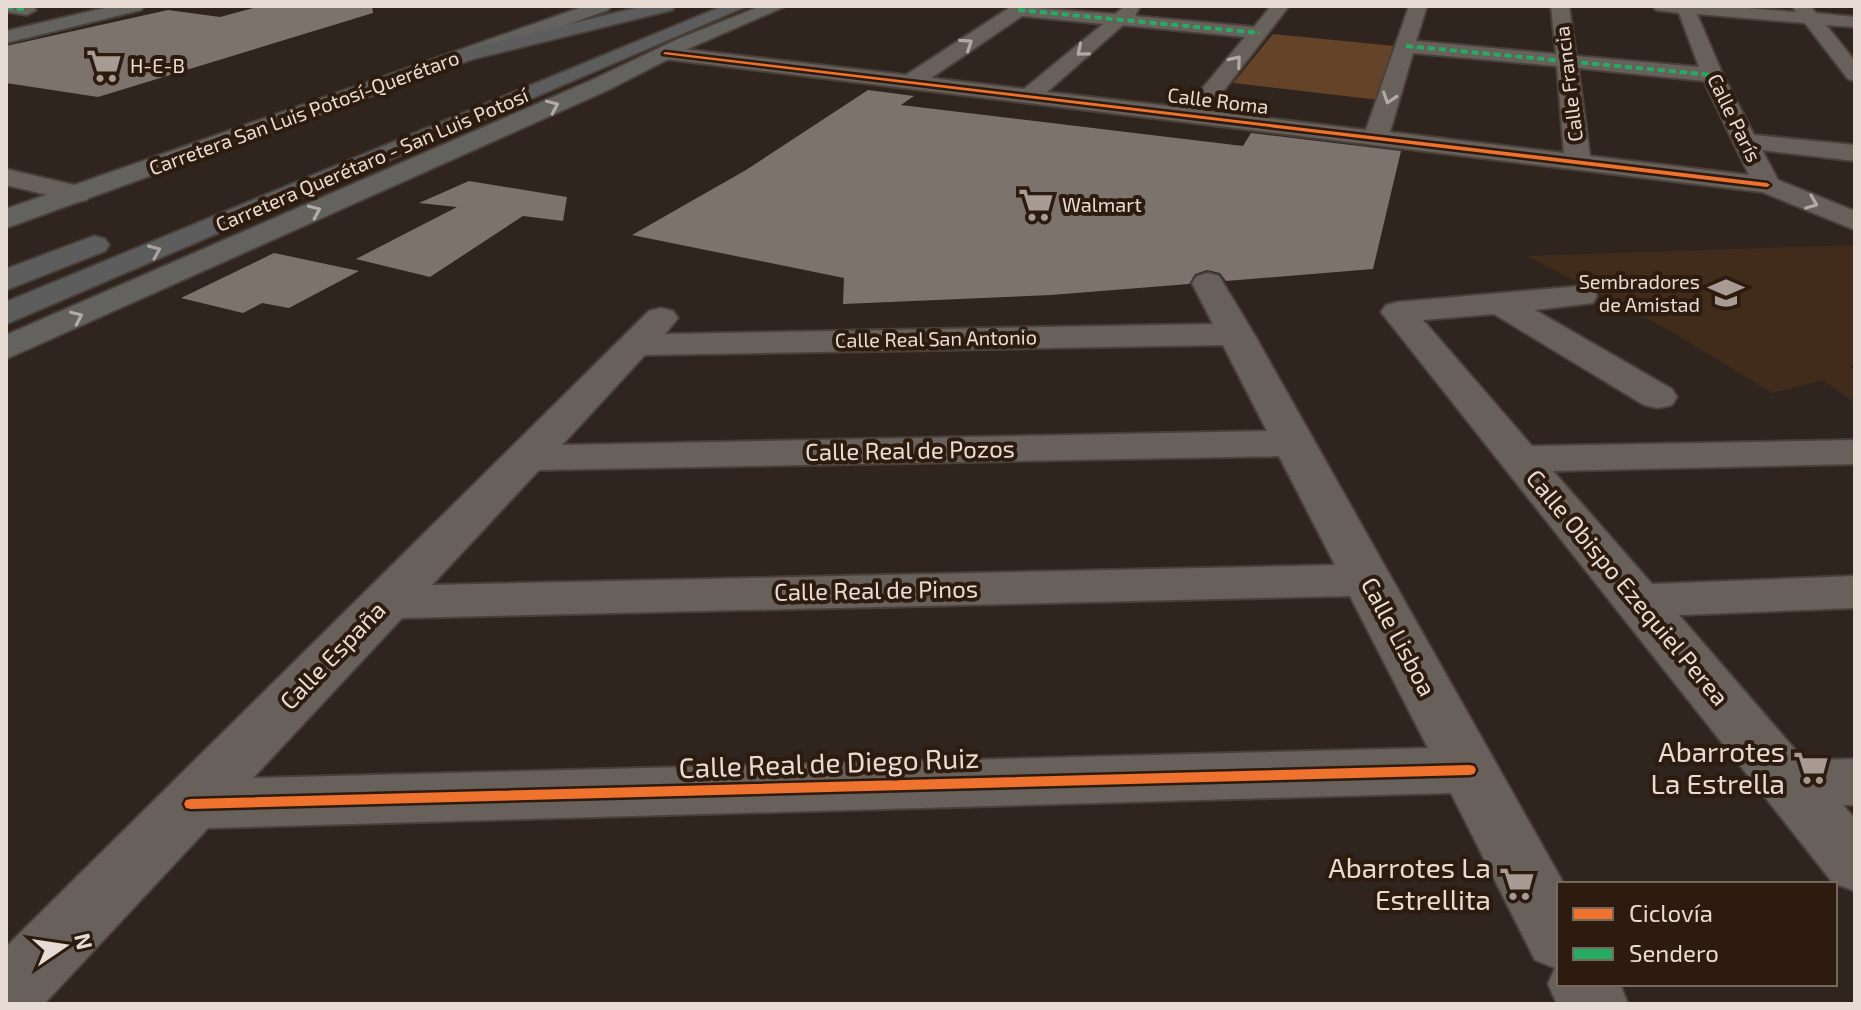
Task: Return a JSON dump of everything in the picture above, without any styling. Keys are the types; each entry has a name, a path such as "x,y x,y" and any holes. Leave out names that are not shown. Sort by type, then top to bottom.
{"highway":[{"path":"469,54 666,6"},
{"name":"Carretera Querétaro - San Luis Potosí","path":"344,145 691,6"},
{"path":"675,48 738,6"},
{"name":"Carretera Querétaro - San Luis Potosí","path":"6,314 738,6"},
{"path":"6,280 124,233"}],"main road":[{"path":"6,28 101,6"},
{"path":"6,37 135,6"},
{"name":"Carretera San Luis Potosí-Querétaro","path":"6,219 19,206 77,194 602,6"},
{"path":"6,348 600,85 675,48 777,6"}],"street":[{"path":"1029,96 1135,6"},
{"path":"1192,116 1280,6"},
{"path":"1376,137 1418,6"},
{"name":"Calle Francia","path":"1560,6 1578,162"},
{"path":"1658,6 1805,12 1855,22"},
{"path":"6,7 27,10"},
{"name":"Calle París","path":"1685,7 1712,75 1767,185 1855,221"},
{"path":"911,82 1021,8 1260,33"},
{"path":"1805,12 1855,75"},
{"path":"1406,46 1712,75"},
{"name":"Calle Roma","path":"675,48 911,82 1767,185"},
{"path":"1743,141 1855,153"},
{"path":"6,177 77,194"},
{"name":"Calle Lisboa","path":"1208,283 1557,935"},
{"path":"1503,305 1581,296"},
{"path":"1503,305 1658,397"},
{"name":"Calle Obispo Ezequiel Perea","path":"1503,305 1398,312 1855,864"},
{"name":"Calle Real San Antonio","path":"648,332 1237,334"},
{"name":"Calle España","path":"6,995 648,332"},
{"name":"Calle Real de Pozos","path":"525,458 1295,443"},
{"path":"1520,459 1855,452"},
{"name":"Calle Real de Pinos","path":"385,602 1368,580"},
{"path":"1638,601 1855,592"},
{"name":"Calle Real de Diego Ruiz","path":"191,804 1469,770"},
{"path":"1791,784 1855,782"},
{"path":"1584,986 1593,1004"}],"shaded area":[{"path":"1273,34 1394,46 1379,100 1233,83"},
{"name":"Sembradores de Amistad","path":"1855,245 1855,364 1850,367 1855,370 1855,403 1823,380 1772,393 1669,330 1527,256"}],"building":[{"name":"H-E-B","path":"261,6 372,6 373,13 98,97 6,83 6,46 168,10 220,17"},
{"name":"Walmart","path":"868,90 914,96 901,105 1243,146 1251,133 1401,151 1373,269 1226,281 1220,273 1207,270 1195,274 1189,284 1051,295 843,304 844,278 632,235 746,170"},
{"path":"469,181 567,197 563,221 523,216 430,277 356,259 457,207 419,203"},
{"path":"274,253 359,271 289,308 262,303 243,313 181,298"}],"marked path":[{"path":"6,7 27,10"},
{"path":"1018,10 1260,33"},
{"path":"1406,46 1712,75"}],"cycle path":[{"path":"665,53 1767,185"},
{"path":"191,804 1469,770"}],"place":[{"name":"H-E-B","path":"104,66"},
{"name":"Walmart","path":"1036,205"},
{"name":"Sembradores de Amistad","path":"1726,293"},
{"name":"Abarrotes La Estrella","path":"1811,768"},
{"name":"Abarrotes La Estrellita","path":"1517,884"}]}
